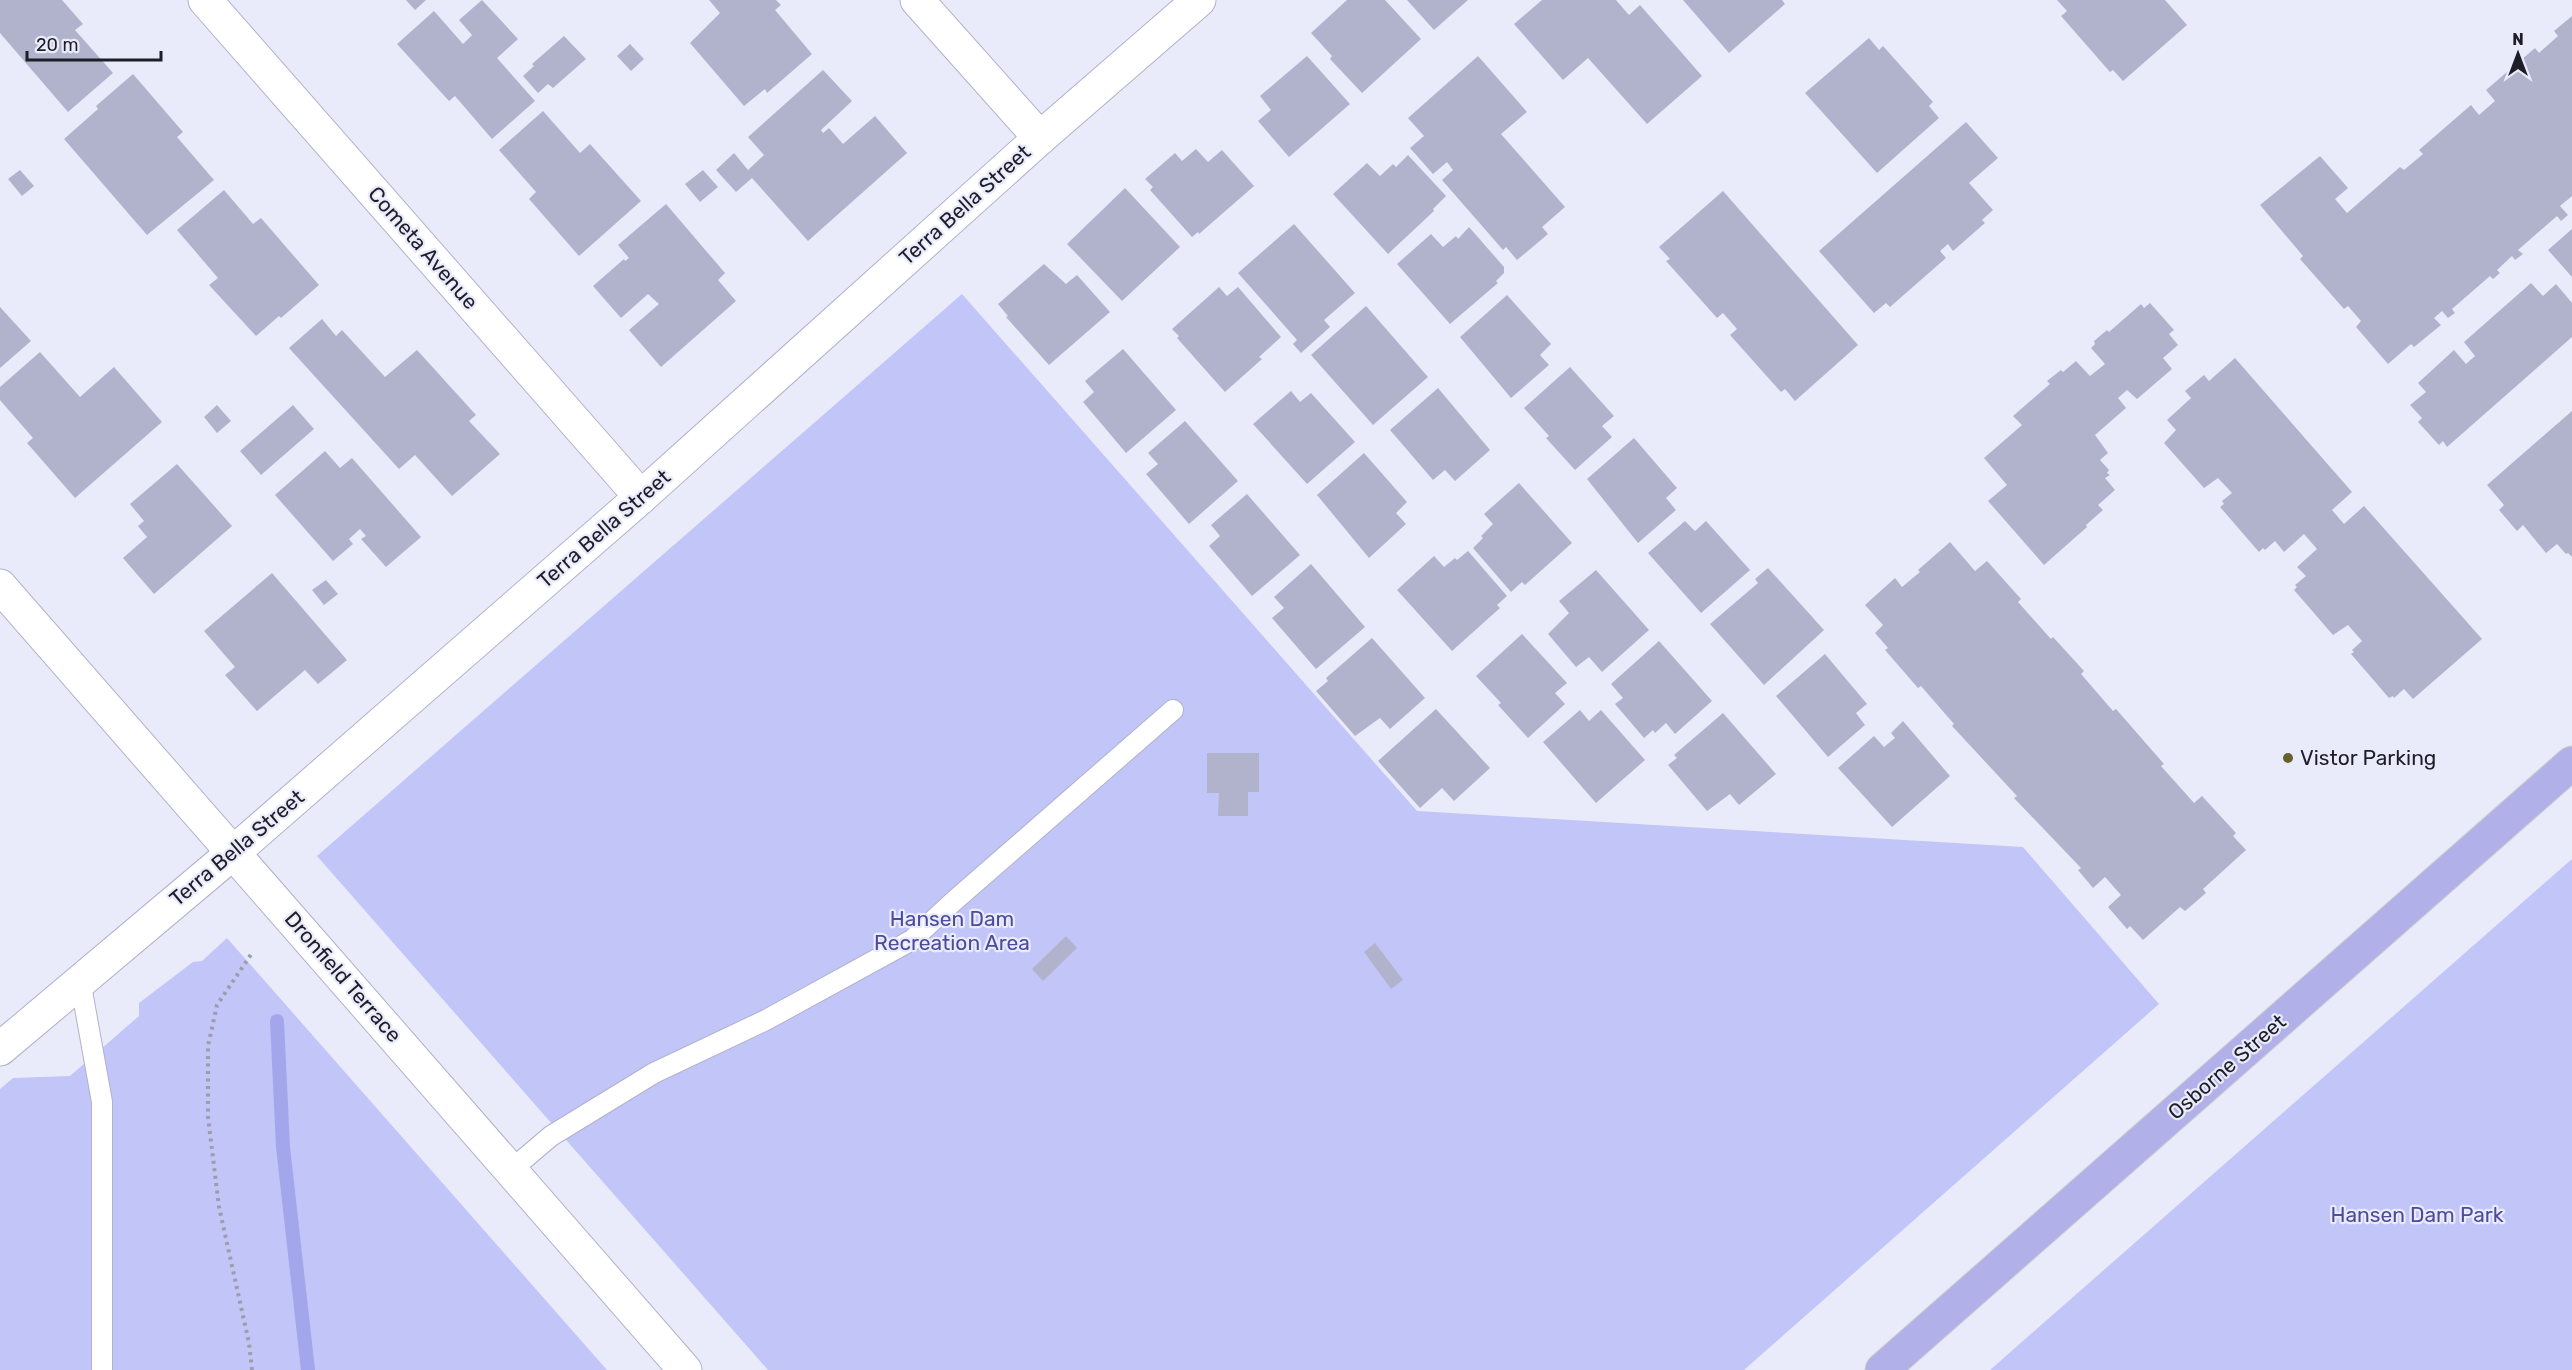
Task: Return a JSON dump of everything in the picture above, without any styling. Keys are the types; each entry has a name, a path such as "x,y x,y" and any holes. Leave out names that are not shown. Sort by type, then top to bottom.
{"main road":[{"name":"Osborne Street","path":"1881,1370 2572,763"}],"street":[{"name":"Cometa Avenue","path":"205,0 641,497"},
{"path":"917,0 1040,138"},
{"name":"Terra Bella Street","path":"0,1049 234,852 641,497 1040,138 1199,0"},
{"name":"Dronfield Terrace","path":"0,586 685,1370"}],"lane":[{"path":"511,1170 560,1130 654,1073 766,1020 912,940 1173,710"},
{"path":"80,980 102,1102 102,1370"}],"path":[{"path":"252,953 217,1005 208,1046 208,1117 219,1207 249,1343 252,1370"}],"green space":[{"name":"Hansen Dam Recreation Area","path":"962,294 1417,811 2023,847 2159,1004 1744,1370 768,1370 317,856"},
{"name":"Hansen Dam Park","path":"2572,859 2572,1370 1990,1370"},
{"path":"227,938 607,1370 0,1370 0,1089 13,1078 70,1076 139,1016 139,1003 193,962 202,961"}],"building":[{"path":"0,0 62,0 83,24 75,30 113,73 68,112 0,33"},
{"path":"406,0 426,0 415,10"},
{"path":"482,0 518,39 497,58 535,101 492,139 455,96 449,101 397,44 434,11 463,44 472,35 459,20"},
{"path":"709,0 776,0 781,5 775,10 812,54 767,93 765,89 744,106 690,43 720,13"},
{"path":"1347,0 1385,0 1421,39 1362,93 1330,59 1332,56 1311,33"},
{"path":"1407,0 1468,0 1434,30"},
{"path":"1542,0 1616,0 1629,15 1640,5 1702,76 1647,124 1588,58 1563,80 1514,24"},
{"path":"1683,0 1782,0 1785,4 1729,53"},
{"path":"2057,0 2165,0 2187,25 2123,81 2113,70 2110,72 2061,16 2067,11"},
{"path":"2572,16 2572,196 2560,206 2568,215 2561,221 2557,216 2518,250 2523,254 2515,260 2512,256 2497,270 2500,273 2493,279 2490,276 2452,309 2455,313 2448,318 2442,311 2434,318 2441,325 2414,347 2411,344 2388,364 2356,327 2361,321 2348,306 2344,309 2300,259 2303,256 2260,205 2320,156 2348,188 2335,199 2347,213 2400,167 2404,170 2423,154 2419,150 2471,105 2479,115 2495,101 2486,90 2535,48 2539,53 2558,36 2554,31"},
{"path":"564,36 586,59 553,88 548,84 538,93 523,76 534,66 532,64"},
{"path":"1869,38 1879,50 1883,46 1933,102 1929,106 1939,118 1877,173 1805,93"},
{"path":"630,44 644,59 631,71 617,56"},
{"path":"1307,56 1350,104 1289,157 1258,121 1271,110 1260,96"},
{"path":"1478,56 1527,112 1501,134 1565,207 1542,227 1548,234 1517,260 1506,247 1503,250 1442,180 1453,170 1447,162 1433,174 1410,148 1424,136 1408,118"},
{"path":"823,70 852,101 821,130 823,133 829,128 843,144 875,116 907,153 808,241 752,178 736,192 716,170 734,153 748,170 764,155 748,137"},
{"path":"133,74 183,132 177,137 214,180 147,235 64,139 98,109 96,106"},
{"path":"543,111 580,153 590,144 641,201 579,256 529,199 536,192 499,150"},
{"path":"1966,122 1998,158 1969,183 1993,210 1982,220 1985,223 1953,251 1948,244 1940,251 1946,258 1890,307 1886,303 1874,313 1819,251"},
{"path":"1196,149 1208,162 1222,150 1254,186 1199,234 1198,232 1192,237 1150,190 1153,187 1145,179 1175,153 1182,161"},
{"path":"1408,155 1446,196 1433,209 1434,211 1388,254 1333,194 1367,163 1380,176 1393,164 1396,167"},
{"path":"20,170 34,186 22,196 8,179"},
{"path":"703,170 718,187 700,202 685,184"},
{"path":"1125,188 1180,247 1122,301 1067,244"},
{"path":"224,190 253,224 261,218 319,285 256,336 209,285 218,278 177,230"},
{"path":"1723,191 1858,345 1795,401 1785,389 1781,392 1730,335 1737,329 1723,313 1717,318 1666,261 1670,259 1659,247"},
{"path":"666,204 725,273 718,280 736,301 661,367 629,330 659,304 648,294 621,318 593,286 624,259 625,261 629,258 618,245"},
{"path":"1294,224 1355,293 1324,320 1330,327 1301,353 1293,344 1297,340 1238,273"},
{"path":"1469,227 1504,267 1504,273 1496,281 1498,283 1450,324 1397,264 1431,234 1443,247 1456,236 1458,239"},
{"path":"2572,229 2572,277 2548,250"},
{"path":"1044,264 1066,284 1077,275 1110,312 1049,365 1006,317 1008,316 998,304"},
{"path":"2531,283 2543,296 2556,284 2572,303 2572,337 2447,447 2443,441 2439,445 2418,422 2422,418 2410,405 2426,392 2418,383 2454,350 2466,364 2475,356 2464,342"},
{"path":"1219,287 1227,296 1238,287 1281,337 1259,357 1262,359 1225,392 1177,338 1179,336 1172,329"},
{"path":"1507,295 1551,344 1540,355 1549,365 1511,398 1460,337"},
{"path":"2150,303 2174,330 2169,334 2178,345 2163,358 2172,369 2137,399 2127,390 2118,398 2126,408 2095,435 2108,453 2100,460 2109,470 2107,473 2110,475 2105,478 2115,490 2098,505 2103,510 2086,525 2087,527 2044,565 1988,501 2007,485 1984,458 2022,425 2013,416 2050,384 2047,381 2061,370 2063,372 2076,361 2090,376 2105,364 2091,348 2095,344 2094,341 2107,330 2109,332 2141,304 2144,308"},
{"path":"1366,306 1428,377 1373,425 1311,355"},
{"path":"0,307 31,341 0,368"},
{"path":"322,319 336,336 342,330 385,377 417,350 476,415 469,421 500,454 452,496 415,455 399,469 289,348"},
{"path":"1123,349 1176,410 1126,453 1083,402 1094,392 1085,381"},
{"path":"40,352 80,397 114,367 162,422 75,498 27,443 33,438 0,400 0,387"},
{"path":"2235,358 2352,492 2332,510 2344,524 2364,506 2482,639 2413,699 2404,689 2394,698 2393,696 2389,698 2351,654 2354,652 2352,650 2362,641 2348,625 2333,635 2294,590 2297,587 2295,585 2306,576 2297,567 2317,549 2304,534 2284,552 2275,541 2259,552 2220,507 2224,504 2222,501 2232,493 2218,478 2204,488 2164,443 2176,430 2167,420 2191,398 2185,391 2204,375 2209,381"},
{"path":"1570,367 1614,416 1602,426 1612,437 1575,470 1546,438 1549,436 1524,408"},
{"path":"1438,388 1490,450 1455,481 1445,470 1433,480 1390,430"},
{"path":"1291,391 1300,402 1311,393 1355,442 1307,484 1253,424"},
{"path":"217,405 231,421 217,433 204,417"},
{"path":"293,405 314,429 261,475 240,451"},
{"path":"2572,411 2572,557 2557,544 2546,553 2523,525 2517,531 2499,510 2504,505 2487,485"},
{"path":"1185,421 1238,481 1189,524 1146,474 1158,464 1148,453"},
{"path":"1634,438 1677,488 1666,498 1676,510 1638,543 1587,479"},
{"path":"325,451 340,468 352,458 421,537 386,567 361,539 366,536 360,529 349,539 353,544 333,561 275,495"},
{"path":"1364,453 1407,502 1396,513 1406,524 1369,558 1317,495"},
{"path":"177,464 232,526 154,594 123,558 147,537 138,526 144,521 130,504"},
{"path":"1519,483 1572,543 1525,585 1522,582 1511,592 1473,548 1493,524 1484,514"},
{"path":"1247,494 1300,555 1252,596 1209,546 1220,536 1211,525"},
{"path":"1685,521 1695,531 1706,521 1750,570 1701,613 1648,553"},
{"path":"1950,542 1975,571 1987,561 2021,599 2018,602 2084,671 2081,674 2113,711 2116,709 2164,764 2161,766 2194,803 2202,796 2236,833 2233,836 2246,850 2203,889 2206,893 2185,911 2180,907 2143,940 2130,926 2127,929 2108,907 2121,895 2105,877 2093,888 2078,870 2081,868 2014,798 2017,796 1952,726 1954,724 1921,686 1918,688 1885,650 1888,648 1875,633 1883,625 1865,605 1895,578 1902,587"},
{"path":"1468,551 1507,596 1497,605 1500,608 1452,651 1397,590 1434,556 1444,567"},
{"path":"1311,564 1365,627 1316,669 1272,618 1284,608 1274,597"},
{"path":"1768,568 1824,630 1764,685 1710,624 1758,583 1755,579"},
{"path":"1596,570 1649,630 1602,672 1589,657 1576,667 1548,634 1569,613 1559,601"},
{"path":"272,573 347,660 318,684 305,670 257,711 225,675 235,667 204,631"},
{"path":"326,580 338,594 324,605 312,590"},
{"path":"1522,634 1567,683 1555,693 1565,704 1528,738 1498,705 1501,703 1476,676"},
{"path":"1372,638 1425,698 1390,729 1380,718 1355,736 1316,691 1328,681 1326,678"},
{"path":"1659,641 1712,701 1675,734 1666,723 1655,733 1653,730 1644,738 1615,704 1623,698 1611,684"},
{"path":"1825,654 1867,704 1856,713 1865,725 1828,757 1776,696"},
{"path":"1436,709 1490,768 1454,801 1442,788 1420,808 1378,761"},
{"path":"1580,710 1589,721 1601,710 1645,760 1596,803 1543,742"},
{"path":"1723,713 1776,774 1739,805 1730,794 1707,811 1668,765 1677,758 1674,755"},
{"path":"1903,721 1950,776 1892,827 1838,768 1874,736 1884,747 1895,738 1891,733"},
{"path":"1207,753 1259,753 1259,792 1248,792 1248,816 1218,816 1219,793 1207,793"},
{"path":"1066,936 1077,948 1043,981 1032,969"},
{"path":"1375,943 1403,980 1391,989 1364,952"}],"waterway":[{"path":"277,1021 283,1147 308,1370"}],"place":[{"name":"Vistor Parking","path":"2288,758"}]}
